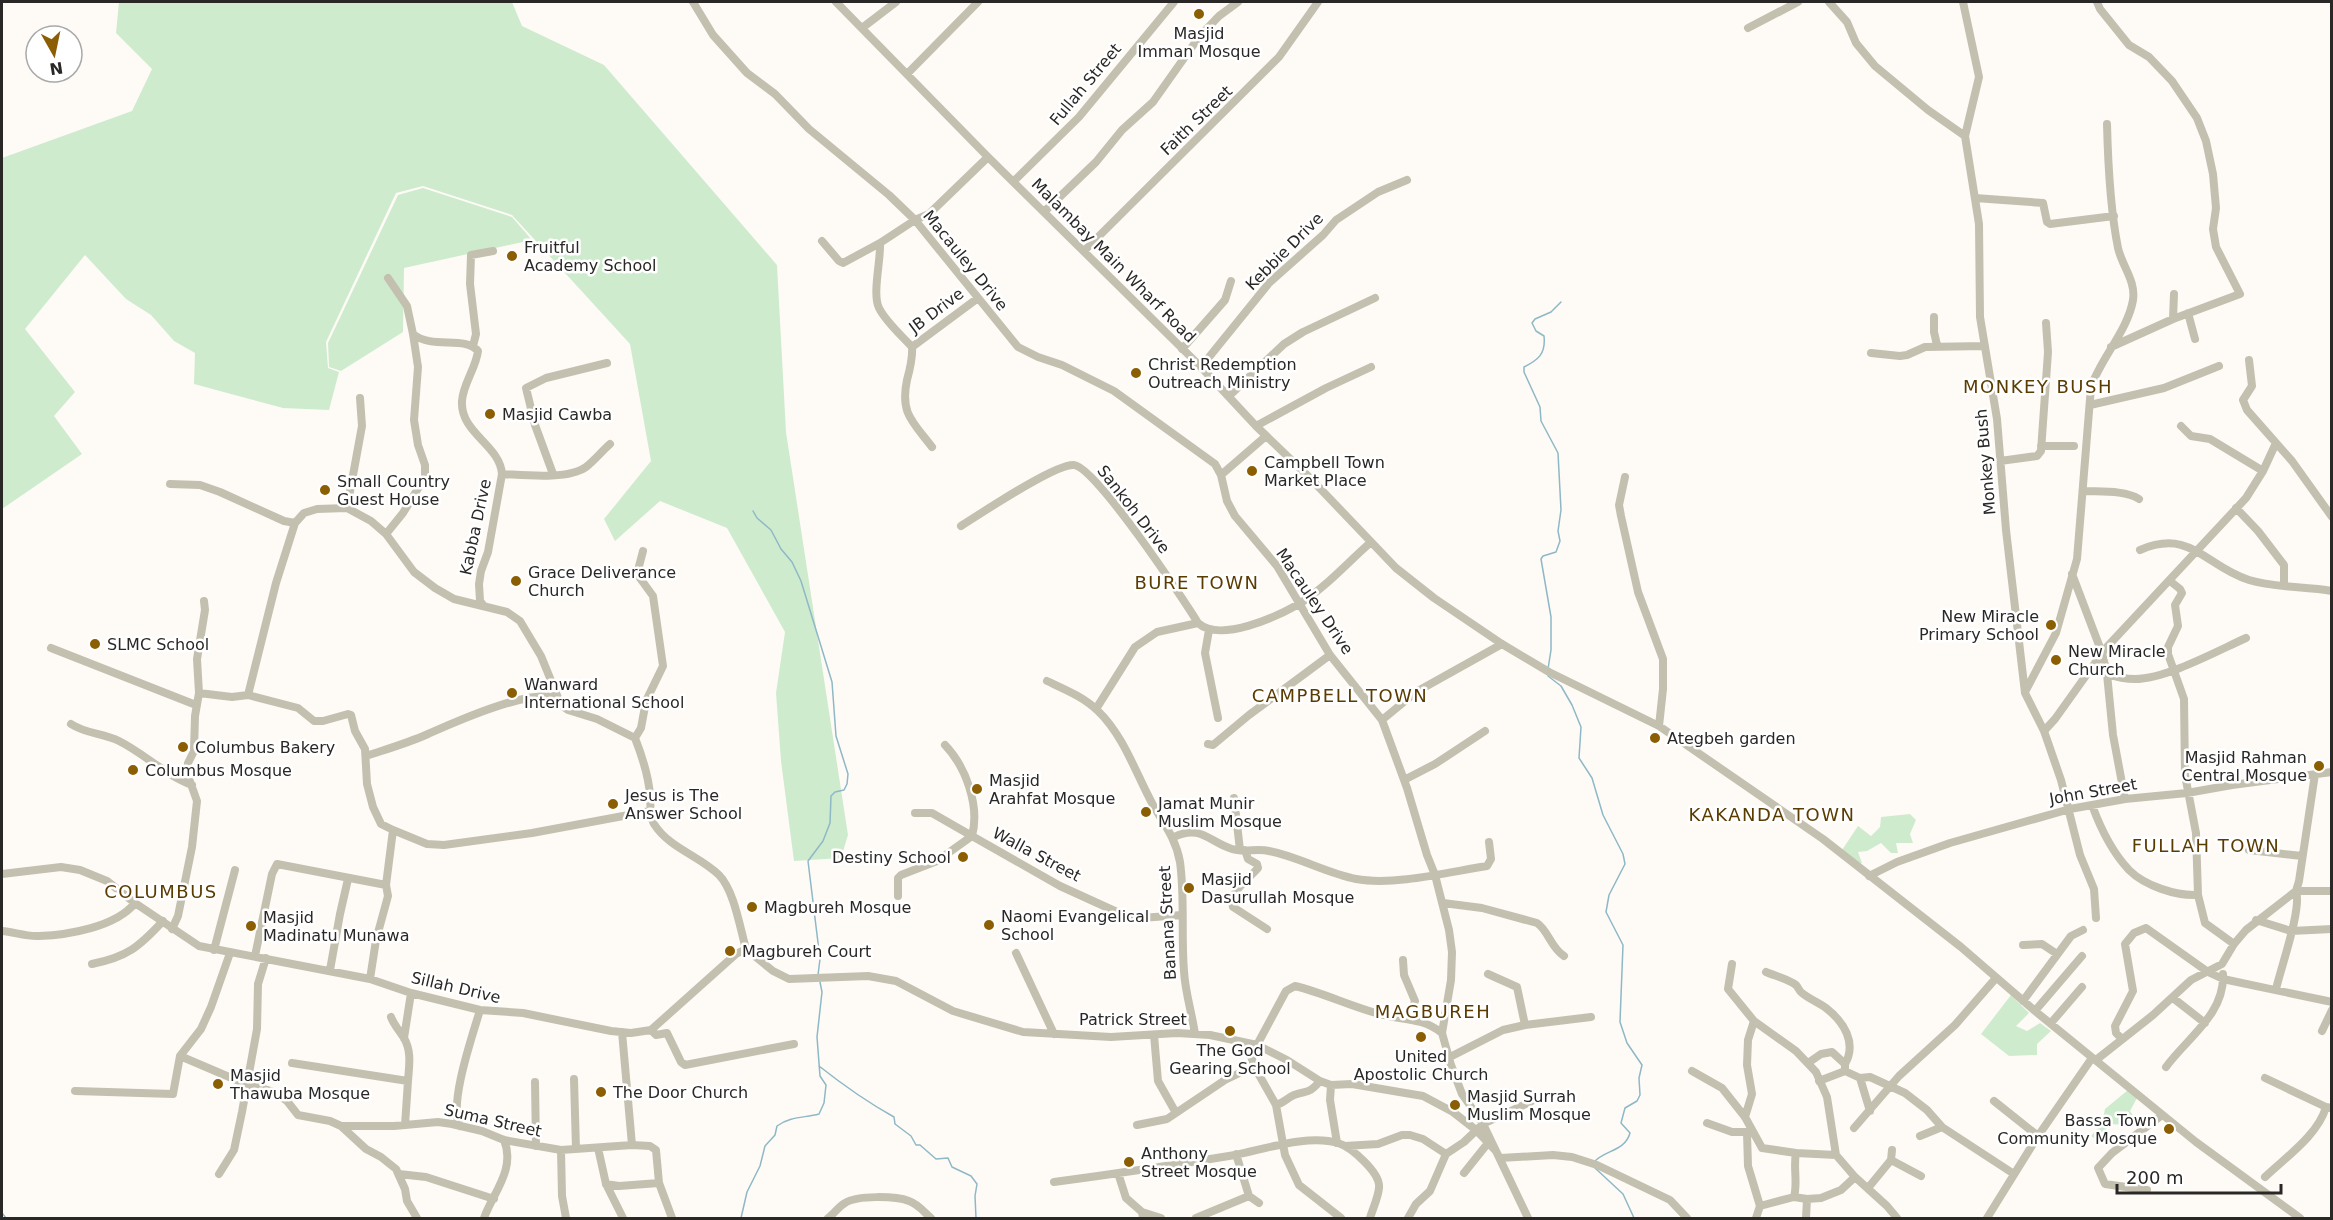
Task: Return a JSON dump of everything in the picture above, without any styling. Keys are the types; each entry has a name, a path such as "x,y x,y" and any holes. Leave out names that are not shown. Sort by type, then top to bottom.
{"street":[{"name":"Macauley Drive","path":"693,2 713,34 747,73 775,94 809,129 881,188 915,220 1018,347 1114,391 1215,464 1221,475 1227,501 1235,516 1276,566 1330,655 1382,720 1404,780 1427,855 1436,875 1443,903 1452,952 1451,980 1442,1034 1454,1076 1462,1094 1483,1124 1528,1218"},
{"name":"Malambay Main Wharf Road","path":"836,2 988,157 1201,367 1396,568 1434,598 1502,644 1547,671 1659,726 1823,839 1961,947 2035,1011 2196,1142 2300,1218"},
{"path":"862,28 896,2"},
{"path":"907,74 978,2"},
{"name":"Fullah Street","path":"1014,181 1085,110 1174,2"},
{"path":"1045,211 1096,162 1122,130 1153,102 1212,22 1238,2"},
{"name":"Faith Street","path":"1084,251 1279,57 1318,2"},
{"path":"1748,28 1795,2"},
{"path":"1829,2 1847,21 1856,43 1875,66 1928,110 1965,136"},
{"name":"Monkey Bush","path":"1963,2 1979,77 1965,136 1980,240 1978,293 1997,419 2025,693 2044,730 2070,809 2080,855 2094,889 2096,918"},
{"path":"2097,2 2129,45 2149,57 2172,81 2197,118 2206,141 2213,174 2216,208 2213,229 2216,247 2240,294 2173,319 2111,347"},
{"path":"2025,693 2056,633 2077,559 2091,387 2133,301 2131,280 2118,247 2107,124"},
{"path":"822,241 843,263 929,214 988,157"},
{"name":"Kebbie Drive","path":"1201,367 1269,283 1323,235 1336,220 1378,192 1407,180"},
{"path":"1975,198 2043,203 2047,222 2050,224 2114,216"},
{"path":"880,243 881,258 876,301 878,307 912,347 904,402 907,412 932,447"},
{"path":"413,334 428,343 453,342 473,346 476,334 471,284 471,255 493,251"},
{"path":"386,534 403,513 425,477 425,465 418,446 414,420 418,367 413,334 407,306 388,278"},
{"path":"1182,349 1225,300 1231,281"},
{"path":"2173,319 2174,294"},
{"name":"JB Drive","path":"912,347 978,298"},
{"path":"1229,396 1284,345 1312,327 1375,298"},
{"path":"2188,313 2195,339"},
{"path":"1934,318 1937,345"},
{"path":"2000,461 2040,454 2048,352 2046,323"},
{"name":"Kabba Drive","path":"473,346 477,349 478,355 463,393 464,418 500,464 502,474 488,552 478,584 480,601 483,605"},
{"path":"1872,353 1907,355 1925,346 1985,346"},
{"path":"2249,360 2252,386 2251,391 2244,396 2244,405 2251,417 2292,461 2331,517"},
{"path":"553,474 535,425 526,388 546,378 607,363"},
{"path":"2090,405 2164,388 2219,366"},
{"path":"1256,426 1371,368"},
{"path":"347,508 362,426 360,398"},
{"path":"2181,426 2191,436 2210,439 2263,471"},
{"path":"1221,475 1266,436"},
{"path":"2044,730 2055,719 2102,653 2198,552 2236,508 2263,471 2276,443"},
{"path":"502,474 571,473 585,467 610,444"},
{"path":"2041,446 2074,446"},
{"name":"Sankoh Drive","path":"962,526 1039,478 1070,465 1077,465 1098,485 1139,536 1198,623 1209,630"},
{"path":"1625,477 1620,505 1621,516 1638,592 1663,659 1659,726"},
{"path":"170,484 200,485 284,521 295,523"},
{"path":"2083,491 2137,496 2139,499"},
{"path":"248,695 276,583 295,523 304,513 316,509 347,508 371,521 386,534 414,572 435,588 454,599 507,612 526,628 541,656 557,698 568,710 597,719 635,738"},
{"path":"2236,508 2279,558 2285,573 2284,585"},
{"path":"1218,718 1205,653 1209,630 1227,630 1250,625 1300,603 1370,543"},
{"path":"2140,550 2159,543 2183,544 2234,574 2251,580 2331,591"},
{"path":"643,551 637,570 655,603 663,666 646,701 641,728 635,738 648,784 650,811 653,822 661,832 684,852 718,874 723,881 735,909 746,949 736,954 651,1030 656,1035 667,1033 681,1062 685,1065 794,1044"},
{"path":"2072,574 2102,653 2107,675 2113,735 2125,799"},
{"path":"2170,581 2182,593 2175,605 2178,626 2168,646 2172,670 2184,699 2187,793 2196,832 2198,895 2205,923 2234,944"},
{"path":"172,929 178,916 192,847 197,801 188,773 188,763 194,751 196,705 199,693 197,659 205,610 204,601"},
{"path":"1096,708 1135,647 1157,632 1198,623"},
{"path":"2107,675 2139,679 2172,670 2246,638"},
{"path":"1382,720 1416,692 1502,644"},
{"path":"51,648 196,705"},
{"path":"1208,744 1213,745 1249,715 1330,655"},
{"name":"Banana Street","path":"1047,681 1071,692 1096,708 1111,726 1153,805 1174,837 1179,860 1184,975 1195,1034"},
{"path":"199,693 232,697 248,695 298,708 314,721 351,715 366,756 370,796 381,824 427,844 444,845 532,833 650,811"},
{"path":"366,756 477,713 533,697 557,698"},
{"path":"71,724 81,731 105,735 122,743 171,776 193,785"},
{"path":"1404,780 1435,764 1485,731"},
{"name":"Walla Street","path":"945,745 960,765 971,795 974,817 972,836 1060,886 1128,917 1182,915"},
{"name":"John Street","path":"1869,876 1897,862 1950,843 2070,809 2125,799 2187,793 2331,772"},
{"path":"2276,989 2296,919 2298,904 2296,891 2315,774"},
{"path":"1234,798 1242,850 1248,859 1257,864 1258,868 1242,884 1231,899 1231,903 1233,907 1267,929"},
{"path":"2092,805 2114,850 2130,871 2158,886 2185,896 2198,895"},
{"path":"898,896 898,878 901,875 938,861 972,836 932,813 915,813"},
{"path":"370,979 375,940 387,902 386,885 393,830"},
{"path":"1174,837 1192,831 1212,838 1232,849 1266,850 1363,880 1436,875 1487,866 1491,864 1489,842"},
{"path":"2249,850 2302,856"},
{"path":"255,956 272,874 277,864 386,885"},
{"name":"Sillah Drive","path":"2,873 61,867 80,870 107,881 172,929 199,946 214,950 370,979 411,993 480,1010 523,1013 588,1028 622,1032 643,1033 651,1030"},
{"path":"214,950 235,870"},
{"path":"330,970 348,879"},
{"path":"1987,1218 2038,1136 2094,1059 2173,998 2191,980 2222,964 2234,944 2256,920 2296,891 2331,891"},
{"path":"2,931 37,936 88,929 122,915 135,903"},
{"path":"1443,903 1482,908 1541,925 1553,947 1564,956"},
{"path":"2256,920 2291,931 2331,929"},
{"path":"92,964 117,958 134,950 163,921"},
{"path":"2122,1039 2116,1033 2115,1026 2133,990 2125,945 2134,933 2146,928 2208,972 2223,978 2331,1002"},
{"path":"2023,1001 2071,936 2083,930"},
{"path":"2023,945 2042,944 2057,954"},
{"name":"Patrick Street","path":"746,949 784,977 796,979 868,976 886,978 953,1011 1023,1032 1111,1037 1195,1034 1246,1041 1287,1060 1320,1081 1331,1085 1370,1087 1423,1096 1453,1112 1476,1130 1498,1155"},
{"path":"75,1091 173,1094 180,1056 204,1022 230,953"},
{"path":"1016,953 1054,1034"},
{"path":"2035,1011 2082,956"},
{"path":"219,1174 234,1150 257,1029 258,984 266,958"},
{"path":"1403,960 1404,975 1415,1001 1409,1018"},
{"path":"1732,964 1728,989 1754,1021 1771,1031 1816,1072 1827,1097 1836,1155 1897,1218"},
{"path":"2166,1067 2176,1053 2205,1023 2219,996 2223,978 2222,964"},
{"path":"1766,972 1795,985 1800,992 1825,1007 1846,1032 1851,1044 1845,1067 1819,1081"},
{"path":"1488,974 1517,987 1525,1025"},
{"path":"1854,1128 1891,1088 1899,1076 1955,1025 1996,978"},
{"path":"1250,1053 1257,1045 1286,991 1295,987 1324,993 1377,1014 1427,1023 1442,1034"},
{"path":"2051,1023 2082,987"},
{"path":"404,1038 411,993"},
{"path":"2173,998 2205,1023"},
{"path":"460,1125 457,1115 458,1095 480,1010"},
{"path":"2322,1031 2331,1011"},
{"path":"391,1017 404,1038 411,1058 405,1125"},
{"path":"1450,1057 1497,1033 1525,1025 1591,1017"},
{"path":"1744,1117 1752,1094 1747,1065 1748,1040 1754,1021"},
{"path":"622,1032 632,1145"},
{"path":"1154,1035 1158,1081 1176,1113"},
{"path":"1246,1041 1254,1066 1276,1105 1283,1146 1299,1185 1341,1218"},
{"path":"1808,1063 1821,1054 1832,1052 1845,1067 1860,1078 1870,1112"},
{"path":"180,1056 282,1096 298,1115 330,1121 341,1126 366,1149 381,1156 399,1174 407,1201 417,1218"},
{"path":"292,1063 408,1081"},
{"path":"1137,1125 1162,1121 1225,1080 1254,1066"},
{"path":"1692,1071 1722,1088 1744,1117 1749,1132 1762,1148"},
{"path":"1860,1078 1870,1077 1914,1100 1927,1110 1941,1127 2014,1174"},
{"path":"2265,1078 2329,1107 2310,1133 2265,1177"},
{"path":"574,1079 576,1149"},
{"path":"1276,1105 1282,1104 1293,1095 1307,1093 1320,1081"},
{"path":"535,1082 536,1146"},
{"path":"1331,1085 1330,1100 1341,1144 1367,1165 1379,1181 1371,1218"},
{"path":"1408,1218 1416,1204 1430,1191 1446,1154 1483,1124 1532,1101"},
{"path":"1994,1101 2038,1136"},
{"path":"2147,1190 2105,1184 2098,1168 2112,1153 2163,1115"},
{"name":"Suma Street","path":"341,1126 394,1126 438,1122 460,1125 504,1140 561,1150 632,1145 650,1146 656,1150 658,1183"},
{"path":"1707,1123 1732,1132 1749,1132"},
{"path":"1920,1136 1941,1127"},
{"path":"1749,1132 1748,1166 1760,1206 1756,1218"},
{"path":"1054,1182 1236,1154 1303,1140 1341,1144 1378,1144 1402,1135 1410,1135 1423,1139 1446,1154"},
{"path":"484,1218 502,1184 507,1147 504,1140"},
{"path":"1464,1173 1488,1143"},
{"path":"598,1148 606,1184 622,1218"},
{"path":"1748,1155 1762,1148 1796,1154 1836,1155"},
{"path":"561,1150 562,1196 566,1218"},
{"path":"1236,1154 1249,1196 1259,1203"},
{"path":"1794,1197 1797,1186 1794,1164 1796,1154"},
{"path":"1498,1155 1572,1157 1620,1175 1670,1200 1687,1218"},
{"path":"1868,1188 1892,1155 1921,1176"},
{"path":"1118,1173 1126,1198 1143,1215 1161,1218"},
{"path":"399,1174 426,1176 494,1199"},
{"path":"1760,1206 1794,1197 1821,1198 1841,1190 1855,1177"},
{"path":"606,1184 619,1186 658,1183 672,1218"},
{"path":"1196,1218 1249,1196"},
{"path":"831,1218 843,1203 853,1198 889,1198 910,1202 931,1218"},
{"path":"1806,1218 1807,1199"}],"green space":[{"path":"119,2 512,2 522,26 604,65 777,265 786,432 848,835 841,858 794,861 781,761 776,693 785,632 727,528 660,501 615,541 604,519 651,461 630,344 512,215 423,186 396,193 326,342 328,368 339,372 329,410 283,408 194,384 195,353 174,341 151,315 126,299 85,255 25,329 75,392 54,416 82,454 2,509 2,158 132,111 152,69 116,33"},
{"path":"423,188 512,217 532,240 404,268 403,332 341,371 329,367 328,343 398,195"},
{"path":"1910,814 1916,820 1910,834 1913,843 1896,843 1898,853 1891,853 1881,843 1867,851 1858,852 1862,863 1858,863 1842,850 1858,826 1871,836 1880,827 1881,817"},
{"path":"2011,995 2029,1013 2016,1026 2027,1031 2040,1023 2051,1031 2037,1044 2037,1055 2009,1056 1981,1034"},
{"path":"2128,1090 2137,1098 2130,1111 2139,1124 2136,1127 2128,1121 2124,1125 2110,1124 2098,1141 2091,1136 2102,1123 2105,1109"}],"waterway":[{"path":"1548,669 1551,650 1551,617 1541,559 1543,556 1556,552 1560,541 1558,453 1541,421 1540,407 1524,372 1524,367 1537,359 1544,347 1544,336 1536,331 1532,323 1535,319 1551,312 1561,302"},
{"path":"753,511 757,518 771,530 781,549 792,562 801,581 832,682 836,736 848,774 844,790 835,792 831,796 830,823 823,841 808,861 820,959 818,975"},
{"path":"1548,676 1561,686 1572,705 1581,727 1579,758 1592,778 1603,815 1623,854 1625,864 1609,895 1606,912 1623,945 1620,1022 1627,1043 1642,1065 1639,1078 1640,1095 1637,1101 1625,1108 1621,1123 1630,1133 1628,1139 1620,1147 1595,1161"},
{"path":"741,1218 747,1192 760,1166 765,1146 775,1135 777,1126 792,1119 819,1114 824,1103 826,1085 820,1076 817,1037 822,992 820,982"},
{"path":"819,1066 855,1093 894,1117 895,1124 911,1136 916,1145 920,1145 936,1159 948,1158 952,1167 971,1176 977,1184 976,1218"},
{"path":"1595,1168 1623,1194 1634,1218"},
{"path":"2,1213 6,1218"}],"place":[{"name":"Masjid Imman Mosque","path":"1199,14"},
{"name":"Fruitful Academy School","path":"512,256"},
{"name":"Christ Redemption Outreach Ministry","path":"1136,373"},
{"name":"Masjid Cawba","path":"490,414"},
{"name":"Campbell Town Market Place","path":"1252,471"},
{"name":"Small Country Guest House","path":"325,490"},
{"name":"Grace Deliverance Church","path":"516,581"},
{"name":"New Miracle Primary School","path":"2051,625"},
{"name":"SLMC School","path":"95,644"},
{"name":"New Miracle Church","path":"2056,660"},
{"name":"Wanward International School","path":"512,693"},
{"name":"Ategbeh garden","path":"1655,738"},
{"name":"Columbus Bakery","path":"183,747"},
{"name":"Masjid Rahman Central Mosque","path":"2319,766"},
{"name":"Columbus Mosque","path":"133,770"},
{"name":"Masjid Arahfat Mosque","path":"977,789"},
{"name":"Jesus is The Answer School","path":"613,804"},
{"name":"Jamat Munir Muslim Mosque","path":"1146,812"},
{"name":"Destiny School","path":"963,857"},
{"name":"Masjid Dasurullah Mosque","path":"1189,888"},
{"name":"Magbureh Mosque","path":"752,907"},
{"name":"Naomi Evangelical School","path":"989,925"},
{"name":"Masjid Madinatu Munawa","path":"251,926"},
{"name":"Magbureh Court","path":"730,951"},
{"name":"The God Gearing School","path":"1230,1031"},
{"name":"United Apostolic Church","path":"1421,1037"},
{"name":"Masjid Thawuba Mosque","path":"218,1084"},
{"name":"The Door Church","path":"601,1092"},
{"name":"Masjid Surrah Muslim Mosque","path":"1455,1105"},
{"name":"Bassa Town Community Mosque","path":"2169,1129"},
{"name":"Anthony Street Mosque","path":"1129,1162"}],"district":[{"name":"MONKEY BUSH","path":"2038,387"},
{"name":"BURE TOWN","path":"1197,583"},
{"name":"CAMPBELL TOWN","path":"1340,696"},
{"name":"KAKANDA TOWN","path":"1772,815"},
{"name":"FULLAH TOWN","path":"2206,846"},
{"name":"COLUMBUS","path":"161,892"},
{"name":"MAGBUREH","path":"1433,1012"}]}
